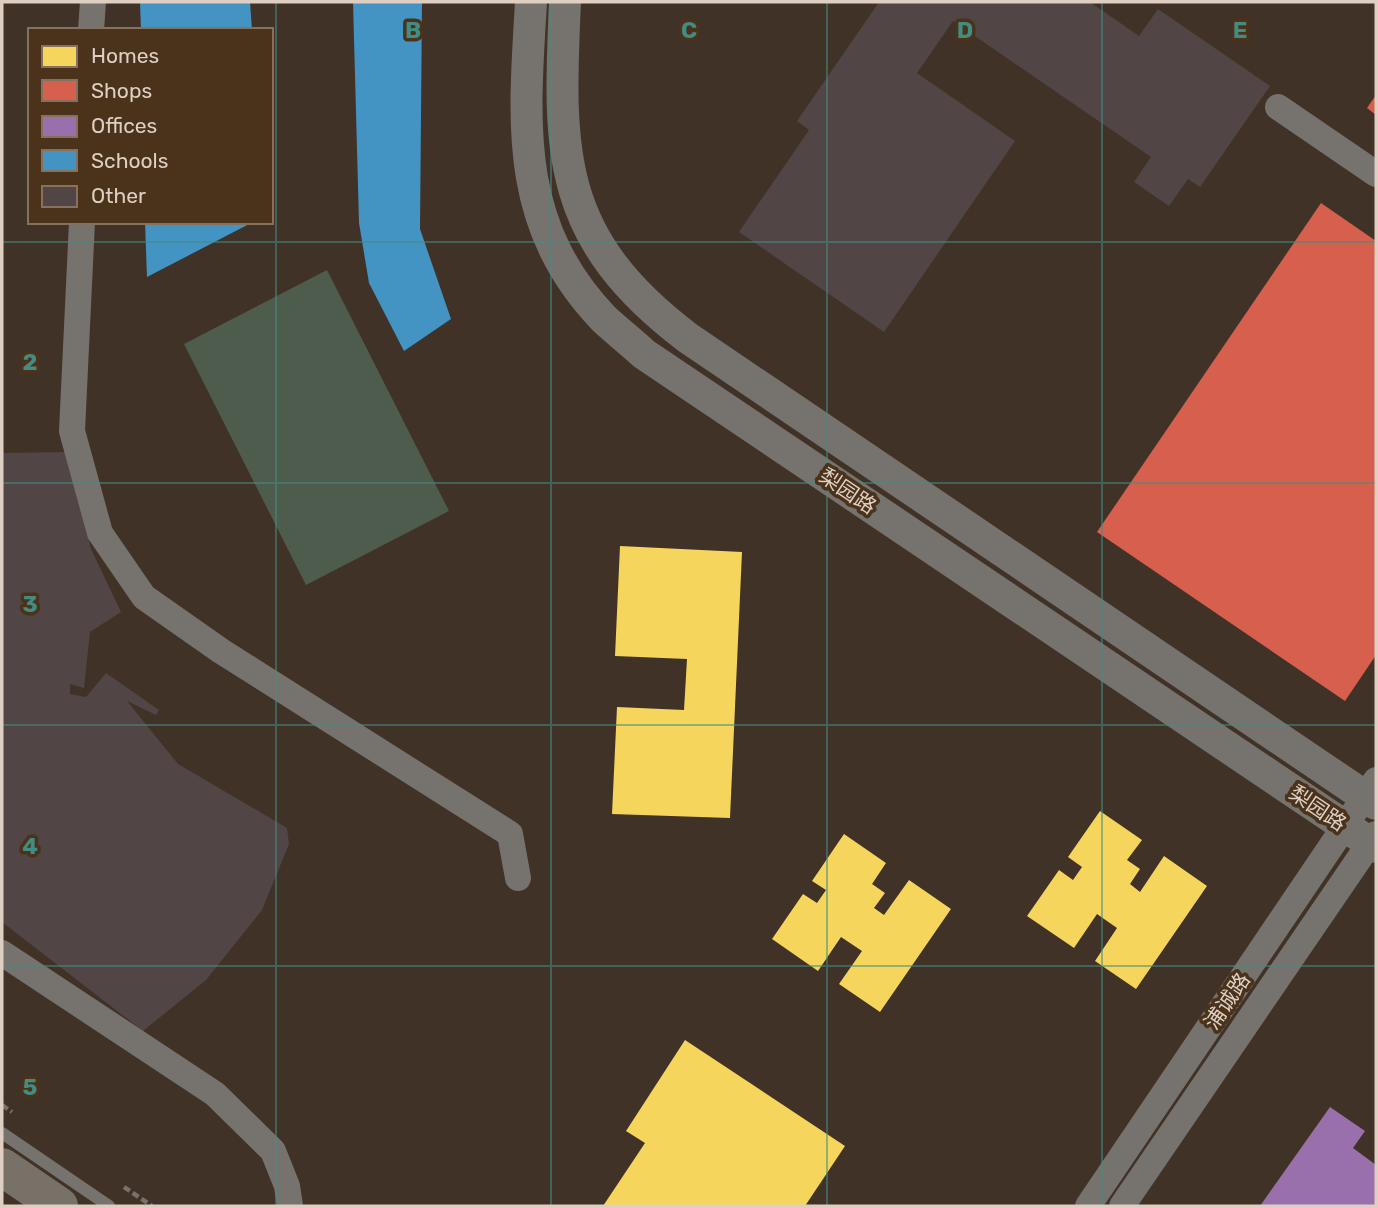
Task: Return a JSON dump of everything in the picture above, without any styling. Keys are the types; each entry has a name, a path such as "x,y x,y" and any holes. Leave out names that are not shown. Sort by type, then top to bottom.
{"main road":[{"path":"2,1167 59,1206"}],"street":[{"path":"91,28 93,2"},
{"name":"梨园路","path":"531,2 526,117 530,178 547,232 571,276 604,318 645,354 1367,837"},
{"name":"梨园路","path":"565,2 561,113 566,158 578,205 599,247 627,285 658,316 1373,794"},
{"path":"1278,107 1376,174"},
{"path":"82,224 72,431 100,533 144,597 221,651 510,834 519,878"},
{"name":"浦诚路","path":"1122,1206 1367,837 1373,794"},
{"name":"浦诚路","path":"1088,1206 1367,837"},
{"path":"2,953 215,1094 273,1151 287,1186 290,1206"}],"lane":[{"path":"2,1133 109,1206"}],"green space":[{"path":"327,270 449,511 306,585 184,344"}],"building: Homes":[{"path":"1376,291 1376,378 1336,351 1352,327 1356,330 1369,311 1365,308"},
{"path":"1199,395 1234,419 1221,438 1227,443 1239,424 1271,445 1254,470 1239,460 1230,473 1242,482 1235,491 1227,485 1213,507 1228,517 1217,533 1230,542 1242,523 1286,553 1270,576 1266,574 1254,593 1257,595 1239,622 1196,592 1209,573 1200,568 1186,589 1173,580 1176,576 1164,567 1161,571 1146,560 1160,539 1154,535 1139,557 1106,534 1123,508 1137,517 1142,510 1134,505 1138,499 1133,496 1142,482 1159,493 1164,486 1145,474 1157,457 1161,460 1170,447 1166,445 1177,429 1190,437 1192,433 1179,425"},
{"path":"1368,434 1376,440 1376,476 1351,458"},
{"path":"620,546 742,552 730,818 612,814 617,707 684,710 687,659 615,656"},
{"path":"1100,811 1142,840 1127,860 1140,869 1130,884 1140,892 1164,856 1207,886 1136,989 1095,961 1117,928 1097,914 1074,948 1027,916 1059,870 1073,880 1082,867 1068,857"},
{"path":"844,834 886,863 872,884 885,893 874,908 884,915 909,880 951,909 880,1012 839,984 862,951 841,937 818,971 772,939 803,894 817,903 826,890 812,881"},
{"path":"685,1040 845,1146 805,1206 603,1206 645,1143 626,1131"}],"building: Shops":[{"path":"1376,95 1376,115 1367,108"},
{"path":"1321,203 1376,241 1376,655 1345,701 1097,532"}],"building: Offices":[{"path":"1330,1107 1365,1131 1353,1148 1376,1165 1376,1206 1260,1206"}],"building: Schools":[{"path":"140,2 250,2 252,28 141,28"},
{"path":"353,2 422,2 420,229 451,319 404,351 369,283 359,223"},
{"path":"145,224 249,224 147,277"}],"building: Other":[{"path":"879,2 1090,2 1139,36 1158,9 1270,86 1200,187 1188,179 1169,206 1134,182 1151,157 953,21 917,73 1015,141 884,332 739,232 809,130 797,121"},
{"path":"68,452 91,549 121,612 90,632 84,688 70,684 70,694 86,697 106,673 159,710 156,715 127,701 178,764 287,828 289,844 262,910 206,980 143,1031 2,922 2,453"}]}
